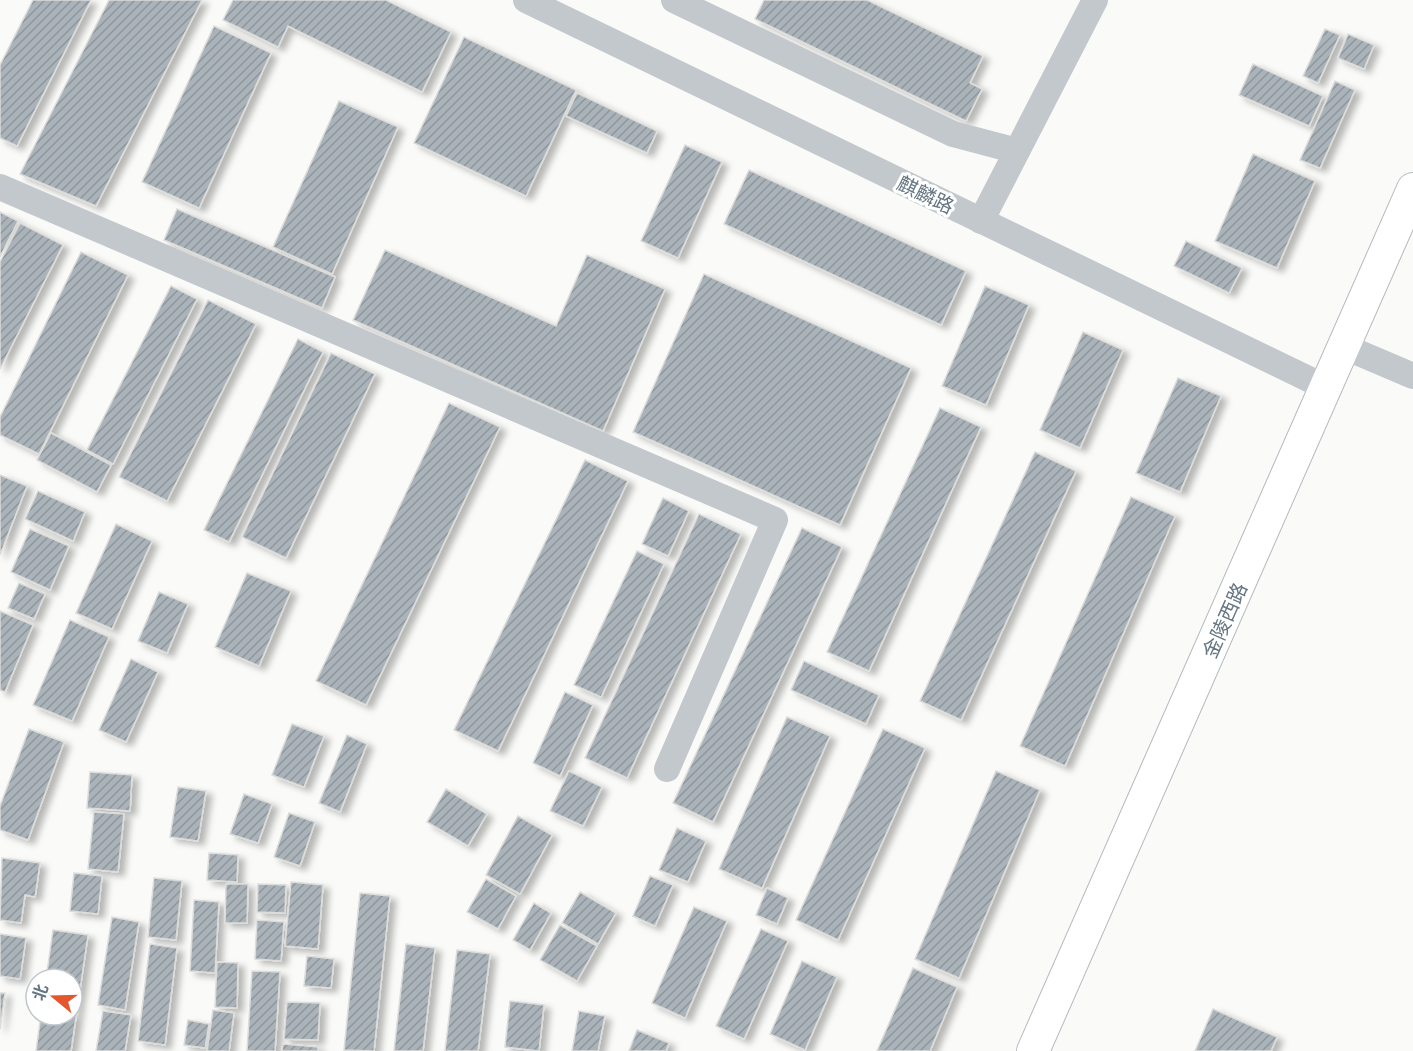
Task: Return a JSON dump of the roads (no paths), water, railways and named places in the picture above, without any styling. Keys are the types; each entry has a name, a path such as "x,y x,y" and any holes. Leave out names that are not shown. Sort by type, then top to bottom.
{"main road":[{"name":"金陵西路","path":"1034,1051 1413,189"}],"street":[{"name":"麒麟路","path":"526,0 1326,388"},
{"path":"674,0 953,134 1017,152"},
{"path":"981,221 1095,0"},
{"path":"0,187 775,520 667,769"},
{"path":"1345,347 1413,376"}]}
